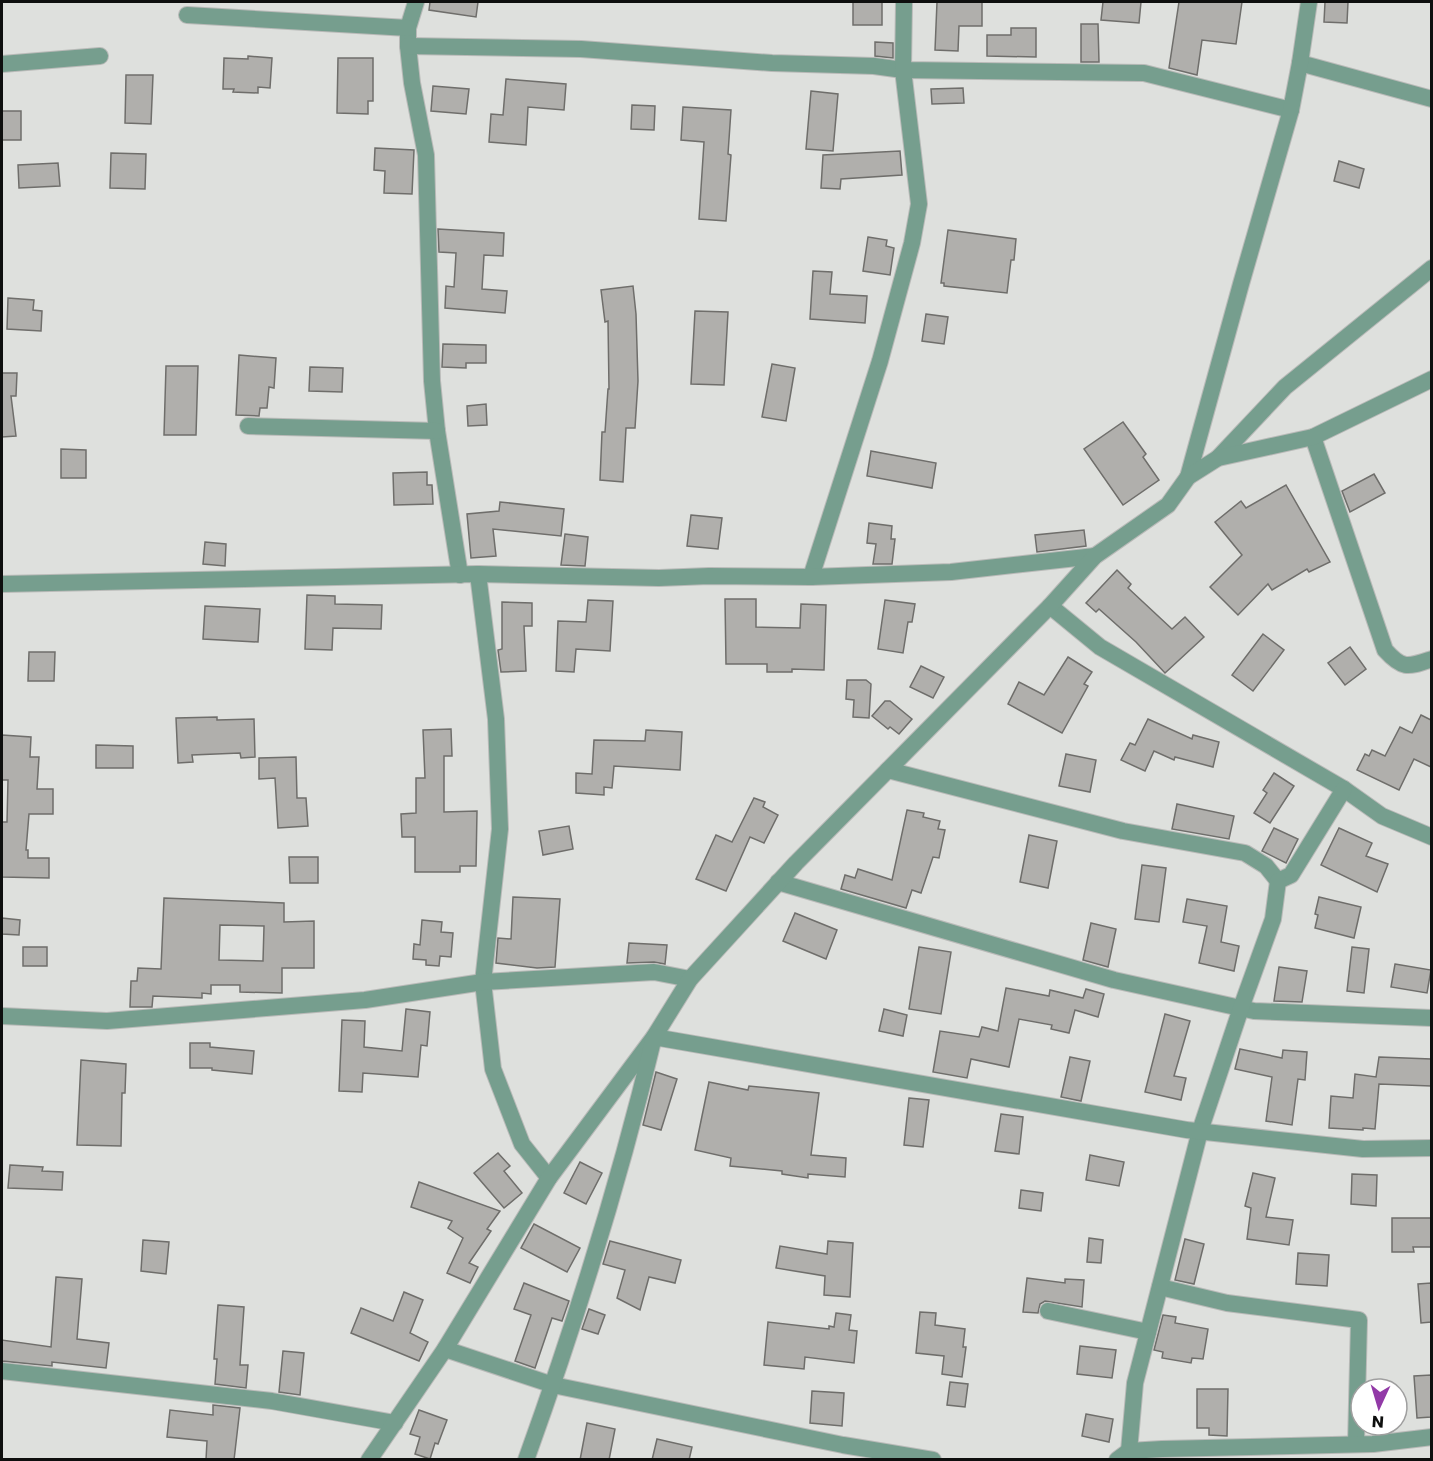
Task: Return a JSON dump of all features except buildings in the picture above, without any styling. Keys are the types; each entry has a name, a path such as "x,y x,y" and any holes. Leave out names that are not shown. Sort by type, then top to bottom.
{"street":[{"path":"416,2 408,28 408,46 412,83 426,155 432,381 437,431 460,575"},
{"path":"811,577 880,361 912,243 919,204 903,70 904,2"},
{"path":"369,1460 445,1349 549,1178 654,1037 690,979 778,882 1050,606 1095,556 1168,505 1188,477 1291,110 1309,2"},
{"path":"187,15 408,28"},
{"path":"408,46 582,49 695,59 874,66 903,70 1144,73 1291,110"},
{"path":"2,64 100,56"},
{"path":"1300,63 1431,99"},
{"path":"1188,477 1218,458 1285,387 1431,268"},
{"path":"1218,458 1313,437 1431,379"},
{"path":"248,426 437,431"},
{"path":"1313,437 1385,650 1396,662 1410,666 1431,659"},
{"path":"2,584 478,574 659,578 811,577 951,572 1095,556"},
{"path":"478,574 496,719 500,829 483,982 493,1069 522,1144 549,1178"},
{"path":"1050,606 1100,646 1344,789 1382,816 1431,837"},
{"path":"888,770 1123,831 1245,853 1266,866 1278,881 1273,919 1240,1008 1200,1131 1135,1383 1123,1455 1162,1449 1356,1444 1431,1437"},
{"path":"1278,881 1291,875 1344,789"},
{"path":"778,882 1114,980 1254,1011 1431,1018"},
{"path":"2,1016 107,1021 365,1000 483,982 654,972 690,979"},
{"path":"654,1037 1200,1131 1363,1149 1431,1148"},
{"path":"526,1460 553,1385 610,1206 654,1037"},
{"path":"1160,1287 1227,1304 1359,1320 1356,1444"},
{"path":"1048,1311 1148,1332"},
{"path":"445,1349 553,1385 843,1445 933,1460"},
{"path":"2,1371 272,1401 395,1423"}]}
